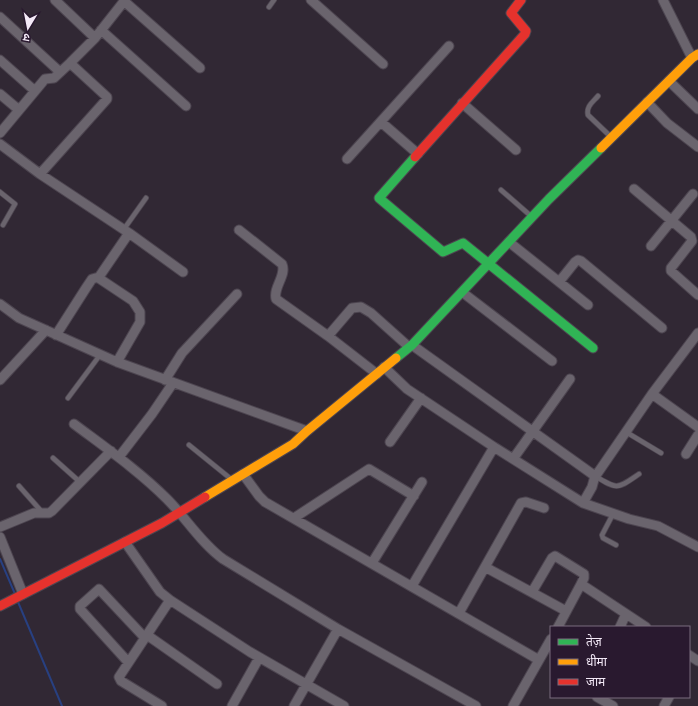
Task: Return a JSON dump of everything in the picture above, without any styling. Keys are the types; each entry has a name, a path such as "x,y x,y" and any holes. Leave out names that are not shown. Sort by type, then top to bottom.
{"street":[{"path":"55,0 95,38"},
{"path":"312,0 383,64"},
{"path":"521,0 511,13 525,28 526,34 462,103 380,197 380,200 443,252 446,252 458,243 463,243 593,348"},
{"path":"0,133 45,79 54,78 70,63 95,38 125,1 200,68"},
{"path":"3,605 162,523 293,444 410,346 532,217 611,137 695,56 664,1"},
{"path":"0,17 60,72"},
{"path":"101,30 186,106"},
{"path":"347,159 449,46"},
{"path":"0,60 35,91"},
{"path":"40,174 107,99 107,97 70,63"},
{"path":"669,80 698,110"},
{"path":"0,94 19,110"},
{"path":"647,102 667,123 698,146"},
{"path":"462,103 516,150"},
{"path":"381,122 418,154"},
{"path":"0,144 40,174 126,231 183,272"},
{"path":"634,189 672,220 692,239 671,268 671,271 672,274 698,295"},
{"path":"651,246 692,194"},
{"path":"240,230 282,264 283,270 275,296 276,298 377,374"},
{"path":"56,335 92,279 99,277 126,231"},
{"path":"509,242 588,305"},
{"path":"559,282 575,262 578,260 581,261 662,328"},
{"path":"99,277 133,301 140,312 140,322 117,362"},
{"path":"462,292 552,361"},
{"path":"119,457 152,414 182,353 237,294"},
{"path":"0,304 20,318 100,355 307,431"},
{"path":"328,336 352,308 361,307 371,313 410,346 595,476"},
{"path":"0,380 46,330"},
{"path":"583,503 592,487 595,476 598,474 652,394 698,333"},
{"path":"384,367 407,389 494,447 583,503 613,514 658,526 698,547"},
{"path":"513,459 533,433 570,379"},
{"path":"652,394 698,427"},
{"path":"390,442 421,398"},
{"path":"74,424 152,483 180,512 214,553 338,629 476,706"},
{"path":"686,454 698,436"},
{"path":"412,586 494,447"},
{"path":"0,527 34,512 49,513 55,510 111,451"},
{"path":"294,518 369,470 414,496"},
{"path":"243,474 266,502 539,660"},
{"path":"372,563 422,482"},
{"path":"459,613 521,503 526,502 544,508"},
{"path":"0,537 22,594"},
{"path":"125,542 160,592 170,600 259,658 307,684 342,706"},
{"path":"532,592 553,556 584,574 584,578 558,626"},
{"path":"485,567 566,611"},
{"path":"581,584 644,626"},
{"path":"128,662 80,609 80,606 99,589 146,636 217,684"},
{"path":"162,706 120,681 119,675 170,600"},
{"path":"620,626 626,614"},
{"path":"294,706 338,629"},
{"path":"513,706 550,641"},
{"path":"232,706 259,658"},
{"path":"600,698 613,706"}],"lane":[{"path":"269,6 274,0"},
{"path":"598,96 588,107 588,115 611,137"},
{"path":"501,190 532,217"},
{"path":"0,192 15,204 4,225"},
{"path":"126,231 146,198"},
{"path":"68,398 100,355"},
{"path":"626,432 661,454"},
{"path":"189,445 232,481"},
{"path":"53,458 81,483"},
{"path":"595,476 613,486 619,486 639,474"},
{"path":"19,486 42,512"},
{"path":"613,514 602,535 603,538 616,545"}],"waterway":[{"path":"0,559 15,594"},
{"path":"18,602 62,706"}],"traffic: fast":[{"path":"396,358 412,345 549,199 601,148"},
{"path":"415,157 379,198 443,252 463,243 593,348"}],"traffic: slow":[{"path":"601,148 692,58 698,54"},
{"path":"205,497 293,444 396,358"}],"traffic: jam":[{"path":"415,157 525,34 526,31 511,13 521,0"},
{"path":"0,606 162,523 205,497"}]}
